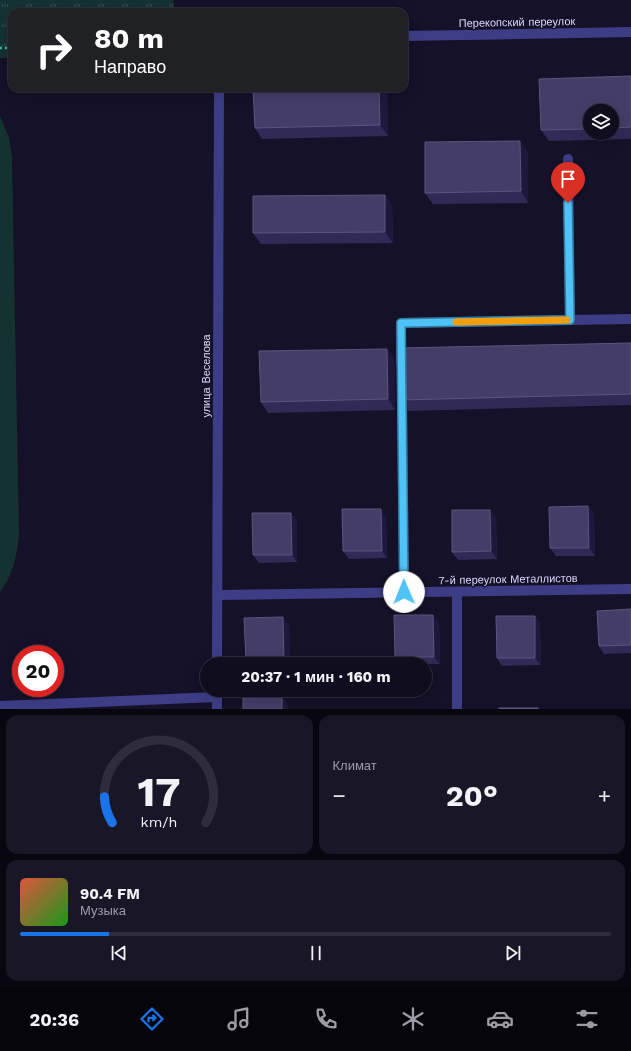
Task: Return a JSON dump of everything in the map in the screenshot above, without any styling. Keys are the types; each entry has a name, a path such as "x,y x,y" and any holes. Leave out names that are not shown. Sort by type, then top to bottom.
{"street":[{"name":"Перекопский переулок","path":"408,36 631,32"},
{"name":"улица Веселова","path":"217,657 219,92"},
{"path":"568,159 570,320"},
{"path":"404,592 401,323 631,319"},
{"name":"7-й переулок Металлистов","path":"218,594 631,590"},
{"path":"457,592 457,709"},
{"path":"0,706 200,695"},
{"path":"217,697 217,709"}],"green space":[{"path":"0,0 173,0 174,8 8,8 8,58 0,58"},
{"path":"0,116 9,138 12,157 19,535 14,565 0,592"}],"building":[{"path":"631,76 631,127 619,128 619,104 583,104 583,129 541,130 539,79"},
{"path":"253,92 379,92 380,125 255,128"},
{"path":"520,141 521,191 425,193 425,142"},
{"path":"385,195 385,232 253,233 253,196"},
{"path":"631,343 631,394 401,400 400,348"},
{"path":"387,349 388,399 261,402 259,351"},
{"path":"588,506 589,548 550,548 549,507"},
{"path":"342,509 381,509 382,551 343,551"},
{"path":"452,510 490,510 491,551 452,552"},
{"path":"252,513 291,513 292,555 253,555"},
{"path":"631,609 631,645 599,646 597,611"},
{"path":"394,615 433,615 434,657 395,657"},
{"path":"496,616 535,616 535,658 497,658"},
{"path":"283,617 284,657 246,657 244,618"},
{"path":"282,697 282,709 243,709 243,698"},
{"path":"538,708 538,709 499,709"}],"slow traffic":[{"path":"456,322 567,320"}],"route":[{"path":"404,592 401,323 570,320 568,203"}]}
